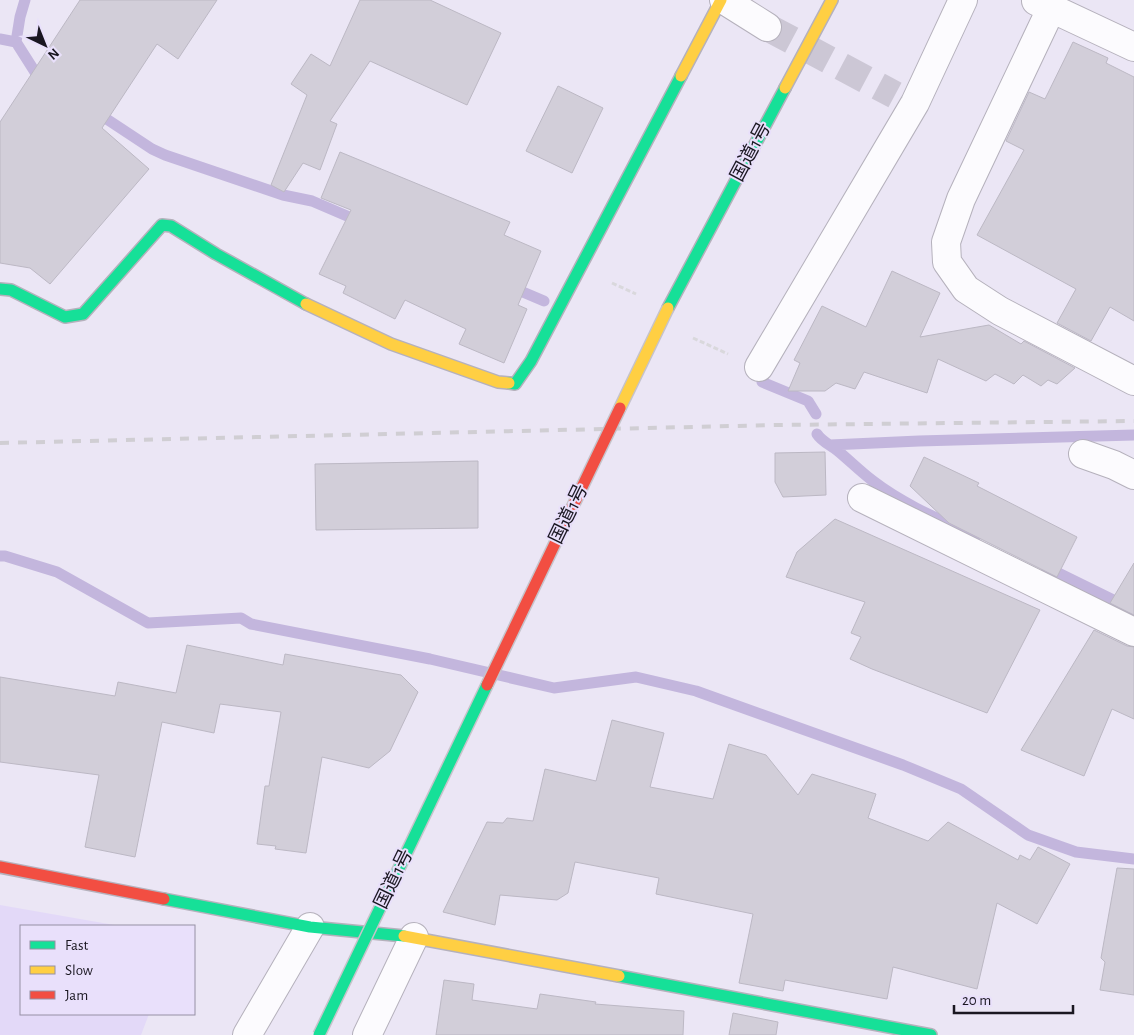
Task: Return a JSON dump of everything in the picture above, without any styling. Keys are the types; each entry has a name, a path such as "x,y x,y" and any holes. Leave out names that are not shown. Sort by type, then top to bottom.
{"main road":[{"path":"0,289 11,290 65,317 83,314 162,225 171,226 216,254 307,304 391,344 498,382 515,384 531,361 723,0"},
{"name":"国道1号","path":"320,1035 660,323 832,0"},
{"path":"0,866 310,927 414,937 931,1035"}],"street":[{"path":"723,0 767,27"},
{"path":"759,367 905,99 963,0"},
{"path":"1134,47 1043,4 961,199 946,242 947,262 966,289 1000,311 1134,381"},
{"path":"1083,454 1114,465 1134,475"},
{"path":"862,498 1134,632"},
{"path":"247,1035 310,927"},
{"path":"367,1035 414,937"}],"path":[{"path":"579,269 668,308"},
{"path":"660,323 759,367"}],"shaded area":[{"path":"0,905 114,925 20,925 20,1015 149,1015 141,1035 0,1035"}],"building":[{"path":"80,0 217,0 178,59 157,44 102,128 149,169 50,284 30,268 0,263 0,122"},
{"path":"360,0 430,0 501,33 467,105 370,61 330,121 337,124 320,170 303,163 284,192 271,185 307,95 291,84 311,54 330,66"},
{"path":"1073,42 1108,58 1106,63 1134,77 1134,321 1110,307 1091,341 1057,323 1076,289 977,235 1024,150 1006,141 1029,92 1045,99"},
{"path":"558,86 603,108 572,173 526,151"},
{"path":"340,152 510,222 504,235 541,251 518,305 527,309 504,363 459,344 466,329 405,300 395,319 343,293 346,286 319,274 351,210 321,198"},
{"path":"892,271 940,293 920,337 989,325 1021,344 1024,341 1075,368 1057,384 1048,380 1041,386 1023,375 1014,384 995,374 986,381 938,359 927,393 864,372 855,389 836,383 825,391 788,391 800,363 794,360 822,306 866,327"},
{"path":"825,452 826,495 783,497 775,482 775,453"},
{"path":"924,457 979,483 977,486 1077,537 1057,577 949,523 910,486"},
{"path":"478,461 478,528 316,530 315,464"},
{"path":"835,519 1040,610 987,713 850,659 861,637 851,633 865,602 786,577 797,552"},
{"path":"1134,563 1134,615 1110,603"},
{"path":"1094,630 1127,646 1134,647 1134,719 1112,709 1084,776 1021,750"},
{"path":"187,645 283,665 285,654 401,675 418,692 390,751 369,768 322,757 306,853 275,849 276,846 257,844 265,786 269,786 281,712 220,704 214,733 162,722 135,857 85,847 99,775 0,762 0,677 115,696 118,682 176,693"},
{"path":"612,720 664,733 650,787 713,799 729,744 766,755 798,795 812,774 876,794 868,818 928,841 948,822 1018,860 1020,855 1030,860 1038,847 1070,864 1037,924 997,903 977,989 893,967 887,999 785,980 783,991 739,983 753,914 656,894 659,878 575,862 568,893 557,900 500,895 495,925 443,912 487,822 503,823 507,818 533,821 545,769 596,781"},
{"path":"1117,868 1134,869 1134,995 1100,990 1105,962 1101,958"},
{"path":"444,980 474,984 472,1000 537,1009 540,994 596,1002 595,1004 684,1011 683,1035 436,1035"},
{"path":"733,1013 778,1022 776,1035 729,1035"}],"waterway":[{"path":"25,0 16,42 35,72 45,79"},
{"path":"0,39 16,42"},
{"path":"96,112 152,149 165,155 283,195 312,201 361,222"},
{"path":"511,287 544,301"},
{"path":"762,382 808,401 816,414"},
{"path":"817,434 885,490 923,512 976,536"},
{"path":"830,445 1134,435"},
{"path":"0,556 57,572 148,623 241,618 251,624 430,659 554,688 636,677 696,691 903,765 961,789 1028,835 1076,852 1134,859"},
{"path":"1046,567 1134,610"}],"tunnel":[{"path":"767,27 895,95"}],"railway":[{"path":"0,443 777,425 1134,421"}],"traffic: fast":[{"path":"509,383 515,384 531,361 681,76"},
{"path":"668,308 785,88"},
{"path":"0,289 11,290 65,317 83,314 162,225 171,226 216,254 306,304"},
{"path":"319,1035 487,685"},
{"path":"164,899 310,927 404,936"},
{"path":"619,976 931,1035"}],"traffic: slow":[{"path":"681,76 721,0"},
{"path":"785,88 832,0"},
{"path":"306,304 391,344 498,382 509,383"},
{"path":"620,408 668,308"},
{"path":"404,936 619,976"}],"traffic: jam":[{"path":"487,685 620,408"},
{"path":"0,867 164,899"}]}
